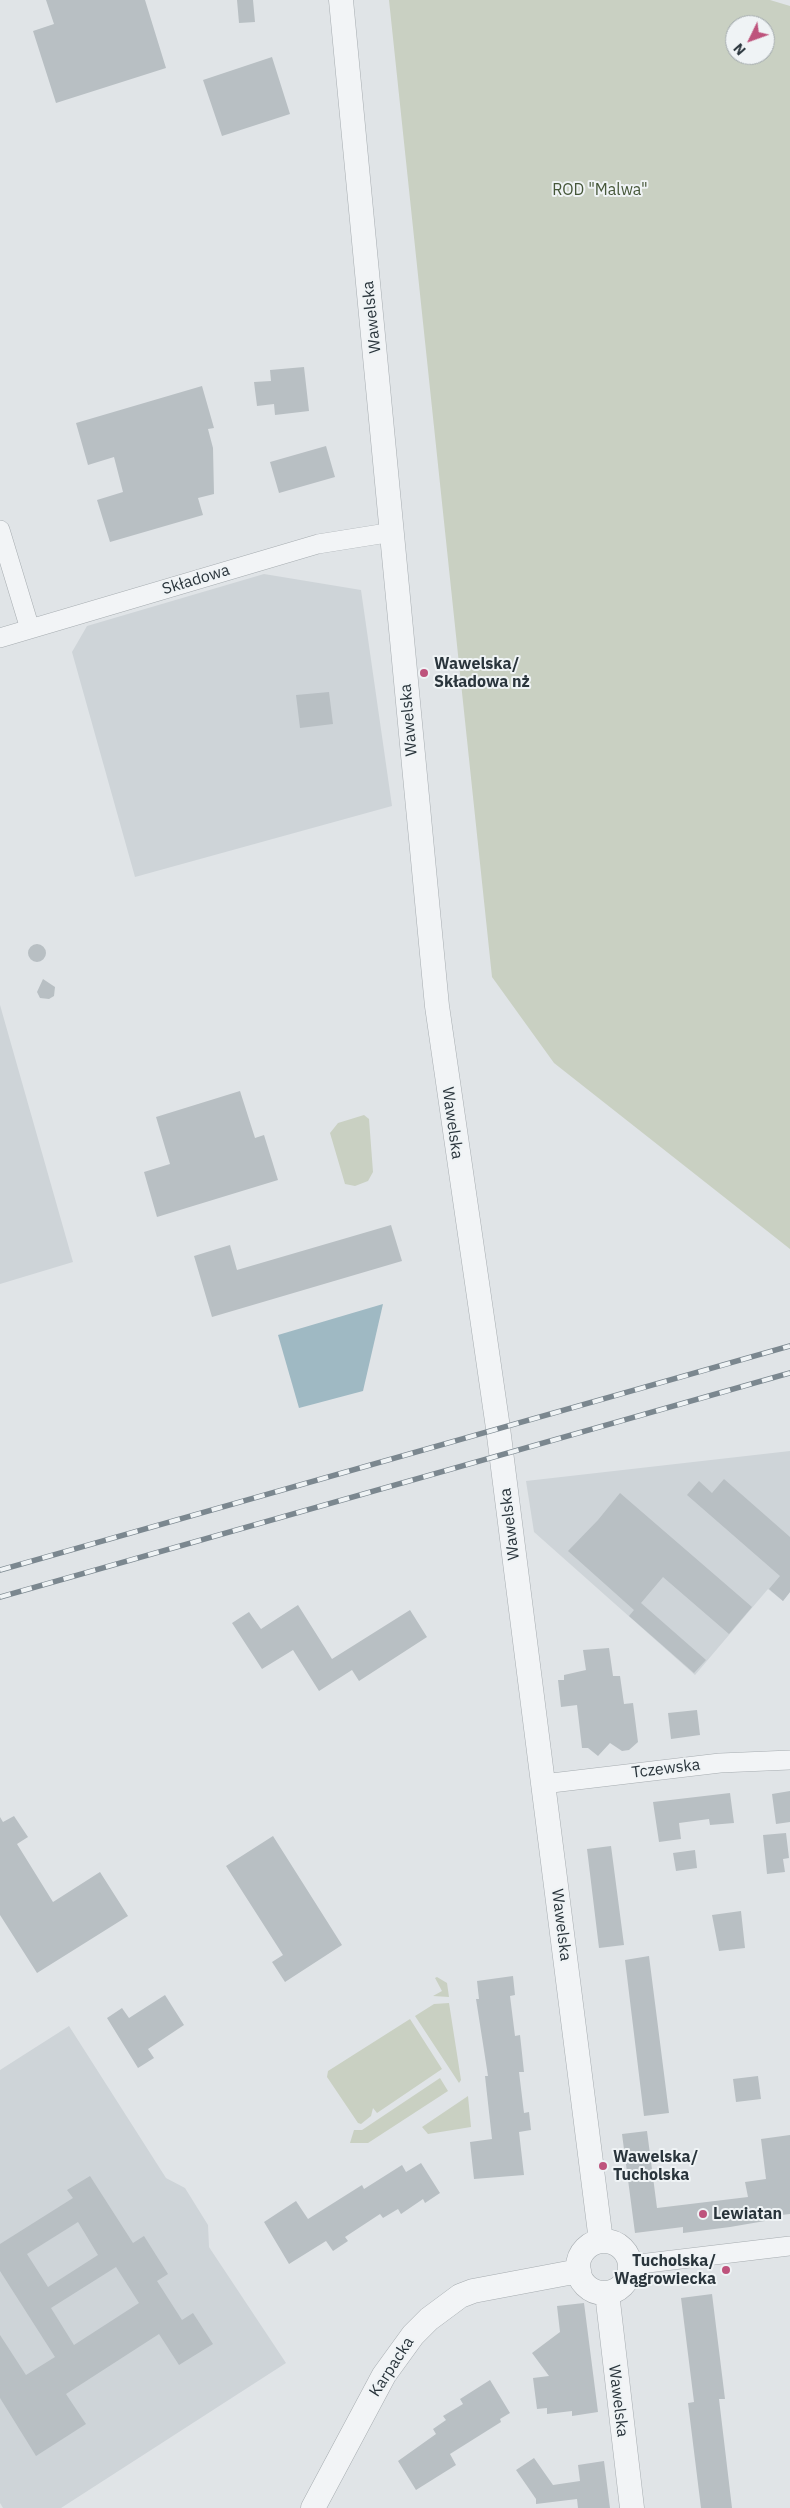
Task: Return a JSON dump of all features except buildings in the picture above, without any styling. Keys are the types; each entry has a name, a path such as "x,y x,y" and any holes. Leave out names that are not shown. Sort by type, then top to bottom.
{"street":[{"name":"Wawelska","path":"341,0 437,1006 499,1437 601,2241"},
{"path":"0,530 30,629"},
{"name":"Składowa","path":"0,638 318,544 393,532"},
{"name":"Tczewska","path":"543,1784 720,1763 790,1760"},
{"path":"601,2241 617,2244 629,2257 630,2265 630,2273 622,2287 607,2293 599,2292 586,2285 579,2271 579,2263 586,2248 601,2241"},
{"path":"630,2265 790,2246"},
{"name":"Karpacka","path":"313,2508 384,2375 408,2341 429,2319 460,2296 473,2290 579,2271"},
{"name":"Wawelska","path":"607,2293 632,2508"}],"shaded area":[{"path":"264,574 361,590 392,806 135,877 72,652 87,626"},
{"path":"0,1005 73,1262 0,1284"},
{"path":"790,1451 790,1592 783,1601 768,1589 695,1675 534,1532 526,1481"},
{"path":"69,2026 166,2178 185,2188 208,2225 209,2247 286,2363 61,2508 3,2508 0,2503 0,2070"}],"green space":[{"name":"ROD \"Malwa\"","path":"389,0 770,0 790,6 790,1249 554,1063 492,977"},
{"path":"364,1115 369,1119 373,1172 368,1181 355,1186 345,1184 330,1133 338,1123"},
{"path":"437,1977 447,1983 449,1997 433,1996 442,1991 435,1978"},
{"path":"449,2003 461,2080 459,2083 415,2016 434,2004"},
{"path":"410,2019 442,2069 377,2113 373,2108 371,2116 361,2124 358,2123 327,2077 328,2071"},
{"path":"440,2078 448,2091 368,2143 350,2143 354,2130 362,2130"},
{"path":"468,2096 471,2127 428,2134 422,2127"}],"water":[{"path":"383,1304 363,1391 299,1408 278,1335"}],"railway":[{"path":"0,1570 790,1346"},
{"path":"0,1597 790,1373"}],"place":[{"name":"Wawelska/ Składowa nż","path":"424,673"},
{"name":"Wawelska/ Tucholska","path":"603,2166"},
{"name":"Lewiatan","path":"703,2214"},
{"name":"Tucholska/ Wągrowiecka","path":"726,2270"}]}
